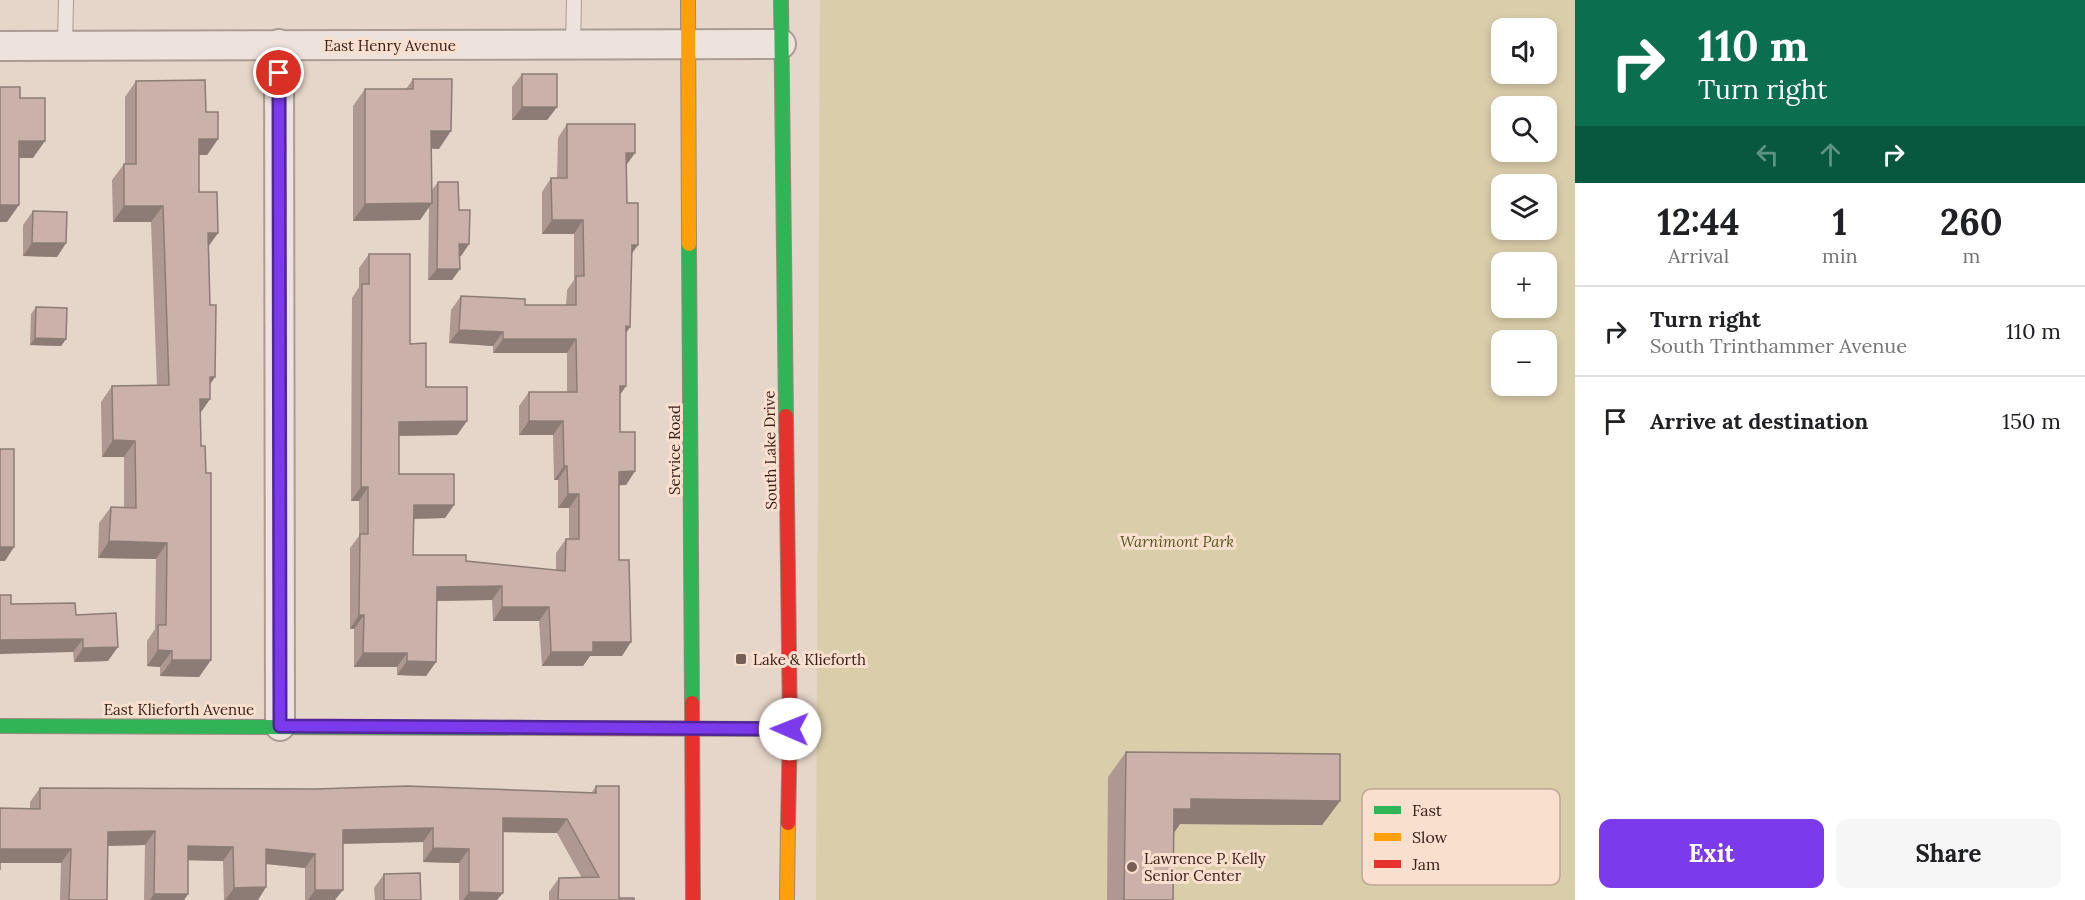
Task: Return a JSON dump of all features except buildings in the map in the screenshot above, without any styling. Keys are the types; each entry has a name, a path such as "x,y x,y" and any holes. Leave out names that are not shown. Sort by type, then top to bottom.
{"street":[{"name":"Service Road","path":"688,0 693,900"},
{"name":"South Lake Drive","path":"781,0 790,729 787,900"},
{"path":"279,44 280,726"},
{"name":"East Henry Avenue","path":"0,46 781,44"},
{"name":"East Klieforth Avenue","path":"0,726 790,729"}],"lane":[{"path":"65,45 66,0"},
{"path":"573,46 574,0"}],"green space":[{"name":"Warnimont Park","path":"820,0 1575,0 1575,900 816,900"}],"traffic: fast":[{"path":"781,0 786,416"},
{"path":"689,244 692,703"},
{"path":"0,726 543,728"}],"traffic: slow":[{"path":"688,0 689,244"},
{"path":"787,900 788,823"}],"traffic: jam":[{"path":"786,416 790,729 788,823"},
{"path":"692,703 693,900"},
{"path":"543,728 790,729"}],"place":[{"name":"Lake & Klieforth","path":"741,659"},
{"name":"Lawrence P. Kelly Senior Center","path":"1132,867"}],"route":[{"path":"279,73 280,726 790,729"}]}
